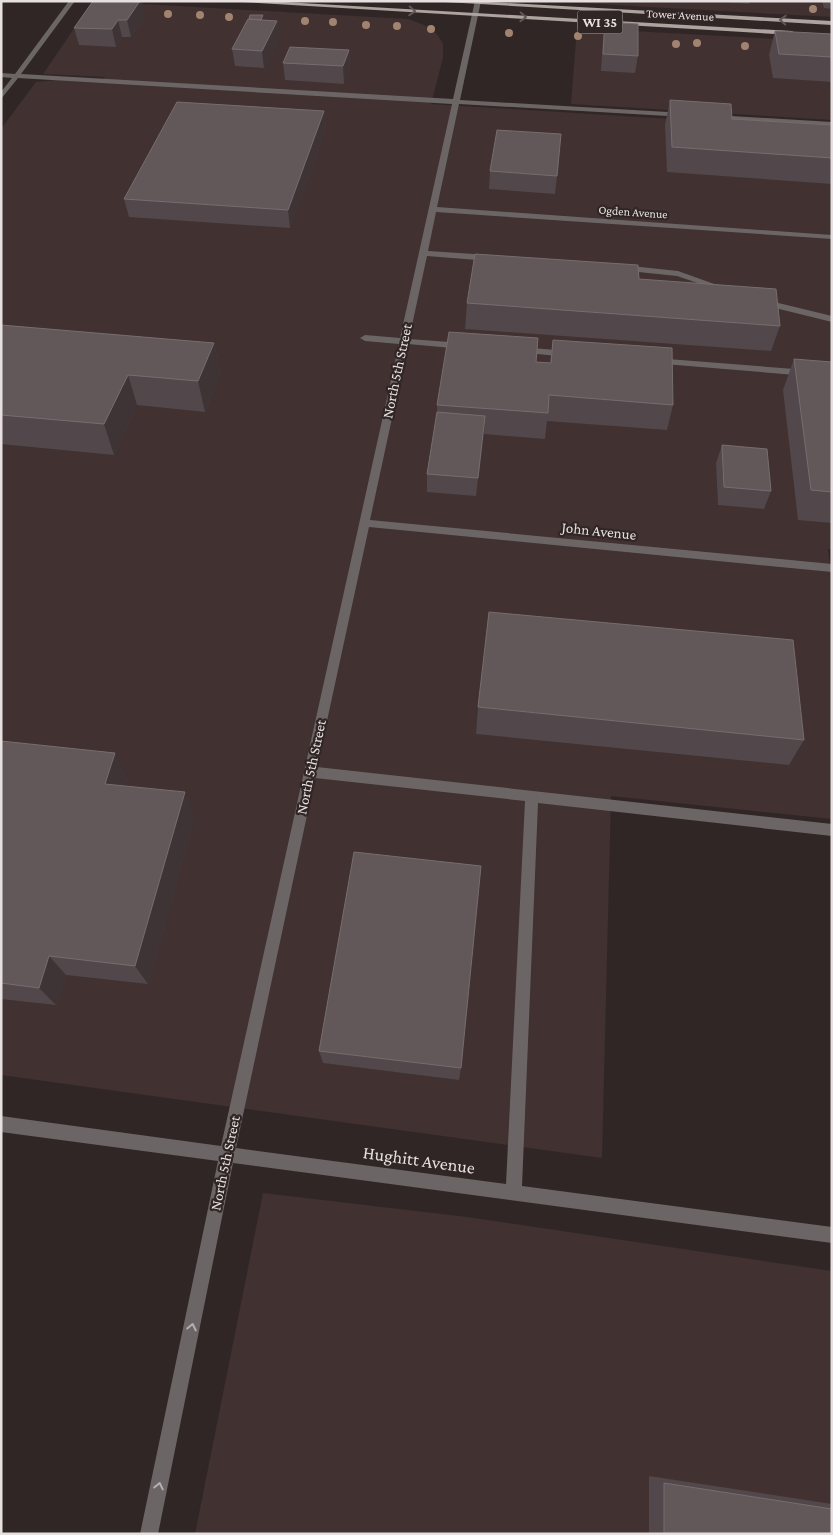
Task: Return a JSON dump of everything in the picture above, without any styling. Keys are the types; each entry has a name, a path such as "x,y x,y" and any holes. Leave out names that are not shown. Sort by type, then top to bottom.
{"main road":[{"name":"Tower Avenue","path":"228,1 477,7 832,23"},
{"name":"Tower Avenue","path":"431,1 477,7 802,33"}],"street":[{"path":"1,96 72,1"},
{"name":"North 5th Street","path":"149,1534 227,1154 477,7"},
{"path":"1,74 697,116"},
{"path":"707,116 832,124"},
{"name":"Ogden Avenue","path":"432,209 832,237"},
{"path":"423,253 500,259"},
{"path":"608,267 678,274 733,292"},
{"path":"752,299 832,319"},
{"path":"365,338 473,346"},
{"path":"513,350 583,355"},
{"path":"642,360 832,375"},
{"name":"John Avenue","path":"364,523 832,568"},
{"path":"310,772 832,830"},
{"path":"514,1193 532,796"},
{"name":"Hughitt Avenue","path":"1,1124 832,1236"}],"shaded area":[{"path":"549,1 832,1 832,17 649,7"},
{"path":"108,2 408,19 424,25 437,34 443,44 443,58 431,104 832,129 832,549 828,549 832,580 832,819 611,796 602,1158 1,1075 1,129 36,82 57,80 101,83 105,77 43,74 88,8 93,4"},
{"path":"577,28 832,42 832,120 571,104"},
{"path":"263,1193 467,1217 832,1271 832,1534 195,1534"}],"building":[{"path":"93,1 140,1 127,20 118,20 112,29 74,28"},
{"path":"250,15 263,15 261,20 249,19"},
{"path":"248,19 277,21 262,51 232,49"},
{"path":"605,22 638,24 638,56 603,54"},
{"path":"775,31 832,34 832,57 779,54"},
{"path":"290,47 349,50 343,66 283,63"},
{"path":"670,100 731,104 732,119 832,125 832,158 672,147"},
{"path":"177,102 324,111 288,210 124,199"},
{"path":"497,130 561,134 557,176 490,171"},
{"path":"475,254 638,265 639,279 776,289 780,326 467,303"},
{"path":"1,325 214,343 198,381 128,375 104,424 1,415"},
{"path":"449,332 538,338 536,362 551,363 553,340 672,348 673,405 549,395 548,413 437,405"},
{"path":"794,359 832,362 832,492 811,490"},
{"path":"437,412 485,416 478,478 427,474"},
{"path":"722,445 767,449 771,491 724,487"},
{"path":"489,612 793,640 804,740 478,707"},
{"path":"1,741 115,753 105,784 185,792 135,966 49,956 39,988 1,983"},
{"path":"354,852 481,866 461,1068 319,1051"},
{"path":"664,1483 832,1509 832,1534 664,1534"}]}
